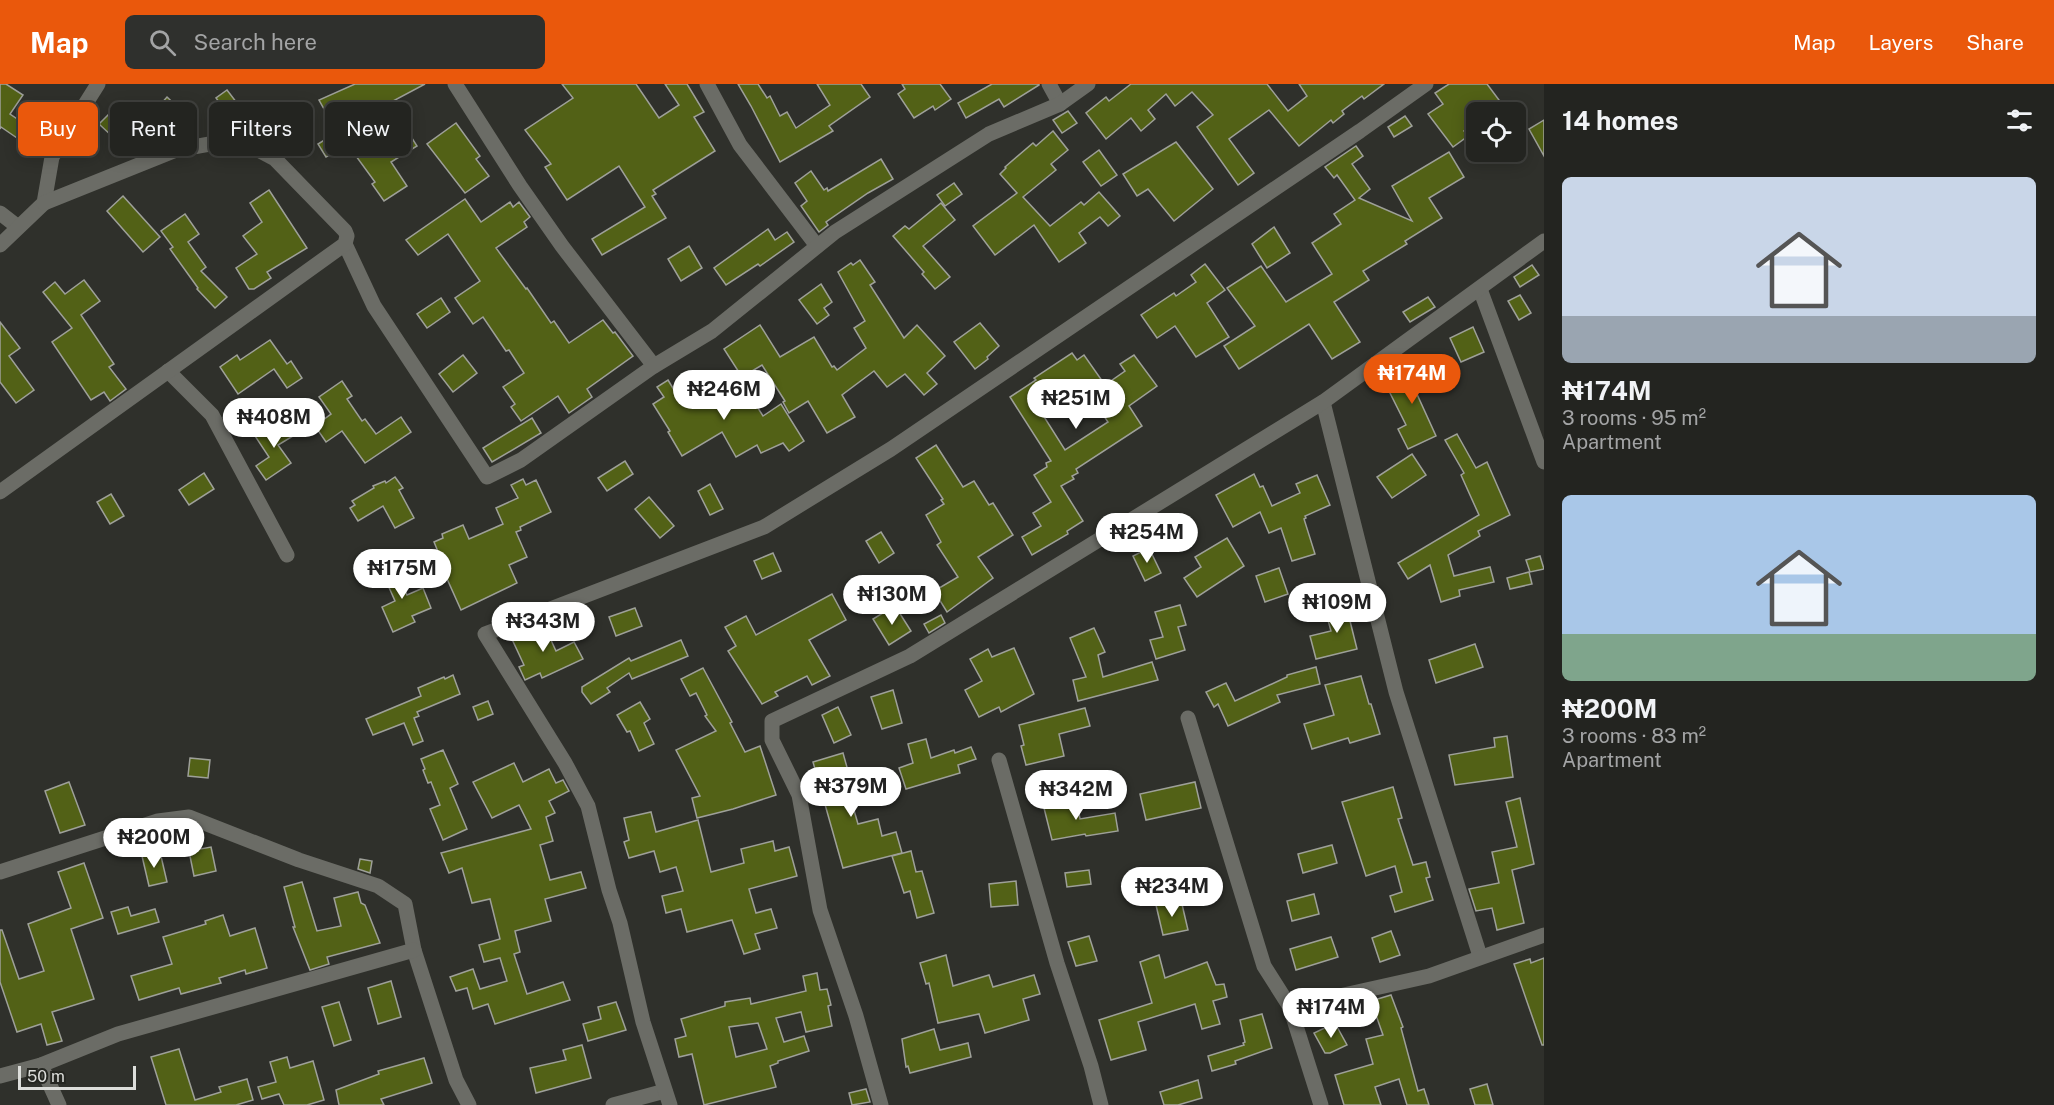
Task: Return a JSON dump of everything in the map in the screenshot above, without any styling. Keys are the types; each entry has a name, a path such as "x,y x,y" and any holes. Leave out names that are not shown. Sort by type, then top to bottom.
{"street":[{"path":"44,203 52,157 98,84"},
{"path":"455,84 532,203 654,366"},
{"path":"707,84 740,146 818,246"},
{"path":"1049,84 1060,104"},
{"path":"0,245 44,203 176,150 238,140 274,159 345,231 347,236 345,244 374,306 487,477 521,460 654,366 712,331 835,232 989,134 1060,104 1088,84"},
{"path":"613,1105 668,1098 643,1022 620,923 609,890 588,806 565,763 485,634 764,527 891,449 1426,84"},
{"path":"0,213 18,227"},
{"path":"881,1105 856,1016 820,910 799,795 772,740 772,722 910,656 1323,402 1544,241"},
{"path":"0,492 345,244"},
{"path":"1480,289 1544,462"},
{"path":"168,371 212,415 286,555"},
{"path":"1323,402 1396,692 1480,956"},
{"path":"1188,718 1264,966 1290,1007 1321,1105"},
{"path":"999,760 1057,963 1091,1066 1101,1105"},
{"path":"0,872 158,821 189,817 299,860 378,886 405,904 414,950 456,1080 469,1105"},
{"path":"1290,1007 1429,976 1544,935"},
{"path":"0,1076 41,1065 118,1034 414,950"},
{"path":"41,1065 59,1105"}],"building":[{"path":"0,84 6,84 23,95 10,114 18,119 18,139 1,127 0,129"},
{"path":"355,84 425,84 391,102 325,102 325,111 319,100"},
{"path":"562,84 636,84 659,118 679,105 665,84 687,84 704,112 694,117 715,151 653,190 656,194 652,196 666,218 602,255 592,239 645,207 619,166 567,200 545,167 551,164 525,130 573,98"},
{"path":"738,84 758,84 767,98 770,96 780,116 787,112 796,128 830,105 817,84 861,84 870,97 829,126 833,131 780,162"},
{"path":"902,84 940,84 951,99 935,110 933,106 914,118 898,94 905,89"},
{"path":"992,84 1039,85 1004,107 999,99 966,118 958,103"},
{"path":"1131,84 1267,84 1288,111 1307,96 1299,84 1384,84 1364,99 1362,96 1342,111 1344,114 1333,123 1331,120 1299,146 1269,110 1229,139 1254,173 1238,185 1197,127 1213,115 1192,92 1175,106 1166,94 1148,110 1155,119 1141,131 1131,118 1106,139 1086,113 1106,97 1109,101"},
{"path":"1449,84 1487,84 1500,102 1466,102 1466,130 1464,131 1466,137 1453,147 1428,114 1443,104 1435,93"},
{"path":"227,90 236,102 219,102 216,98"},
{"path":"167,97 172,102 163,102"},
{"path":"1068,111 1077,123 1062,133 1053,120"},
{"path":"110,113 110,134 99,124"},
{"path":"1405,116 1412,126 1394,137 1388,127"},
{"path":"1544,120 1544,156 1529,129"},
{"path":"456,123 480,156 476,159 489,176 465,193 427,144"},
{"path":"1053,131 1068,150 1051,164 1056,170 1023,197 1050,226 1081,202 1084,205 1099,192 1120,216 1108,226 1100,217 1079,233 1086,243 1059,262 1034,225 995,255 973,226 1017,193 1000,174 1005,167 1033,143 1036,146"},
{"path":"411,137 417,146 411,150"},
{"path":"325,140 325,155 318,144"},
{"path":"1176,142 1213,189 1174,221 1148,189 1137,196 1123,174"},
{"path":"1356,146 1363,156 1352,164 1370,189 1359,198 1412,221 1392,186 1449,152 1464,177 1429,198 1442,218 1405,241 1407,244 1363,271 1369,280 1334,302 1360,342 1332,359 1309,324 1239,369 1224,346 1255,326 1227,288 1261,266 1286,302 1332,274 1312,243 1341,224 1334,214 1355,200 1337,175 1334,178 1325,167"},
{"path":"1099,150 1117,175 1101,186 1083,162"},
{"path":"356,156 401,156 391,162 407,186 384,201 372,184 375,182"},
{"path":"881,159 893,179 826,222 828,225 819,232 801,206 807,201 795,183 811,171 824,190 827,188 828,191"},
{"path":"954,183 962,194 945,206 937,195"},
{"path":"269,190 307,248 267,272 271,278 254,289 249,289 236,268 257,254 243,236 262,222 250,203"},
{"path":"123,196 160,237 143,252 107,211"},
{"path":"465,199 481,222 510,202 513,207 519,202 530,217 524,222 527,227 496,248 551,323 554,321 569,343 603,320 633,356 587,389 592,397 569,413 558,396 521,421 511,407 515,404 503,387 524,373 483,317 473,324 455,298 480,281 448,234 418,255 406,240"},
{"path":"941,203 955,220 923,246 950,277 935,289 922,274 924,272 893,236 905,226 909,229"},
{"path":"185,214 199,234 188,242 206,267 201,271 227,297 215,308 197,289 170,249 173,247 161,231"},
{"path":"1274,227 1290,253 1267,268 1252,244"},
{"path":"768,229 775,240 787,232 794,242 760,266 758,264 726,285 714,268"},
{"path":"689,246 702,268 681,281 668,259"},
{"path":"860,260 875,282 870,285 904,338 917,325 945,356 927,373 937,384 924,395 905,374 887,387 874,371 842,395 855,417 827,433 808,401 789,413 783,402 785,401 762,365 742,377 724,349 760,325 780,357 814,337 832,367 834,366 837,370 866,348 854,328 865,321 838,272"},
{"path":"1205,264 1225,290 1207,303 1229,337 1196,357 1175,326 1157,338 1141,315 1174,293 1176,296 1196,282 1191,275"},
{"path":"1532,265 1539,275 1520,287 1514,277"},
{"path":"84,280 100,301 81,315 114,364 109,367 126,389 110,401 104,392 91,400 52,342 72,328 43,292 55,282 65,294"},
{"path":"821,284 832,302 824,308 829,315 817,324 799,300"},
{"path":"1520,295 1531,313 1519,320 1508,301"},
{"path":"1428,297 1435,307 1410,322 1403,312"},
{"path":"441,298 450,312 427,328 417,314"},
{"path":"0,322 20,348 9,356 34,390 16,403 0,382"},
{"path":"980,323 999,346 975,369 954,342"},
{"path":"1473,327 1484,352 1461,362 1450,338"},
{"path":"270,340 287,364 291,361 302,378 287,388 274,369 238,394 220,367 237,355 240,360"},
{"path":"1072,353 1077,360 1084,355 1105,385 1125,371 1120,364 1134,355 1157,386 1129,406 1142,426 1076,469 1078,473 1072,476 1074,479 1061,486 1083,521 1067,531 1068,534 1032,555 1022,537 1041,526 1033,513 1051,502 1034,475 1047,467 1046,463 1051,461 1010,397 1036,380 1034,378","holes":["1083,385 1108,422 1065,450 1041,412"]},
{"path":"463,355 477,373 453,392 439,374"},
{"path":"1423,356 1431,370 1411,381 1436,436 1408,449 1398,429 1406,425 1388,389 1402,382 1396,370"},
{"path":"668,380 677,395 691,386 705,406 742,383 763,416 781,404 804,441 789,451 783,443 761,453 757,445 736,457 722,432 682,456 653,404 664,397 657,387"},
{"path":"342,381 352,396 347,399 362,421 365,419 376,434 401,417 411,432 365,463 342,431 326,442 315,426 331,414 319,397"},
{"path":"532,418 541,433 492,462 483,448"},
{"path":"282,419 293,436 278,445 291,463 266,480 256,466 269,457 255,436"},
{"path":"1457,434 1476,468 1487,462 1510,515 1478,531 1480,536 1448,555 1454,576 1490,567 1494,582 1459,590 1460,596 1441,602 1430,565 1408,579 1398,563 1479,515 1461,475 1464,473 1445,440"},
{"path":"936,445 963,487 974,481 989,505 993,503 1013,535 978,557 993,578 947,612 934,591 958,577 937,545 941,542 926,515 944,504 941,500 943,499 916,458"},
{"path":"1412,454 1426,475 1392,498 1377,477"},
{"path":"625,461 633,474 607,491 598,478"},
{"path":"204,473 214,489 189,505 179,490"},
{"path":"1254,474 1260,487 1263,486 1272,506 1300,493 1296,484 1317,475 1330,505 1305,516 1304,519 1315,554 1292,561 1281,528 1269,533 1260,512 1233,527 1216,495"},
{"path":"395,477 403,488 399,490 414,518 395,528 383,506 358,521 350,508 355,505 352,501 374,488 373,486 385,481 386,483"},
{"path":"523,479 526,485 536,480 551,512 520,527 521,530 516,532 527,557 509,565 517,583 461,610 434,542 443,538 442,534 463,525 469,539 503,524 496,508 518,498 511,485"},
{"path":"710,484 723,509 710,515 698,491"},
{"path":"111,494 124,516 110,524 97,502"},
{"path":"649,497 674,526 660,538 635,509"},
{"path":"881,532 894,553 879,563 866,541"},
{"path":"1227,538 1244,566 1197,597 1184,578 1201,567 1195,557"},
{"path":"1149,548 1161,573 1145,581 1133,556"},
{"path":"773,553 781,571 762,579 754,561"},
{"path":"1540,556 1544,569 1530,572 1526,560"},
{"path":"391,560 407,595 423,588 431,608 412,616 415,622 393,632 382,607 395,601 379,565"},
{"path":"1279,568 1288,594 1265,602 1256,576"},
{"path":"1529,572 1532,584 1510,589 1507,578"},
{"path":"832,594 846,620 809,640 830,676 812,685 807,676 775,692 778,696 762,704 728,651 736,646 725,627 746,616 756,635"},
{"path":"1180,605 1186,625 1178,627 1185,650 1156,659 1150,640 1163,637 1155,612"},
{"path":"1355,605 1359,619 1350,621 1357,649 1316,659 1310,636 1331,631 1326,613"},
{"path":"635,608 642,626 616,636 609,617"},
{"path":"897,609 911,631 889,645 873,619 886,611 888,614"},
{"path":"941,615 945,623 929,633 924,624"},
{"path":"538,624 539,627 544,625 556,651 574,642 583,659 542,678 540,673 525,680 519,667 524,665 511,637"},
{"path":"1094,628 1105,652 1098,655 1103,677 1152,662 1158,680 1078,701 1073,680 1086,677 1070,638"},
{"path":"681,640 688,656 632,679 629,673 607,688 610,692 591,704 582,692 582,687 629,658 631,661"},
{"path":"1475,644 1483,667 1436,683 1429,660"},
{"path":"1014,648 1034,694 1001,712 999,707 979,717 965,690 982,681 970,659 988,649 992,657"},
{"path":"1316,667 1320,684 1277,695 1280,702 1228,726 1218,704 1214,707 1206,692 1226,683 1235,701 1287,675"},
{"path":"703,668 745,752 760,746 776,795 697,818 692,798 700,796 676,750 716,731 705,716 707,715 696,693 690,696 681,679"},
{"path":"453,675 460,694 417,712 419,716 414,718 423,741 413,745 404,723 373,735 366,719 421,696 418,688"},
{"path":"1361,676 1380,734 1350,743 1348,738 1312,749 1304,724 1334,715 1325,685"},
{"path":"893,690 902,723 882,729 871,697"},
{"path":"488,701 493,714 478,720 473,707"},
{"path":"640,702 650,719 644,723 654,744 639,751 630,731 627,732 617,715"},
{"path":"838,707 851,735 834,743 822,715"},
{"path":"1085,708 1090,726 1059,734 1064,756 1026,765 1019,725"},
{"path":"1507,736 1513,777 1455,785 1449,755 1495,747 1494,738"},
{"path":"926,739 931,758 971,747 976,759 958,765 960,773 906,789 899,768 913,763 908,744"},
{"path":"443,750 458,784 450,788 467,829 443,840 430,809 440,805 431,782 428,783 421,759"},
{"path":"843,753 850,778 845,779 858,824 878,819 882,836 896,832 902,853 843,868 813,762"},
{"path":"190,758 210,760 208,778 188,776"},
{"path":"514,763 523,782 549,769 556,783 563,780 569,791 549,801 555,813 546,817 553,841 540,845 550,880 581,872 586,888 545,899 551,921 515,931 520,952 514,954 527,994 563,982 570,1000 495,1024 488,1004 473,1009 467,988 456,991 450,977 473,969 480,989 507,981 500,958 484,962 479,945 500,939 490,899 472,903 462,868 449,873 441,853 531,829 519,805 492,818 473,782"},
{"path":"69,782 85,825 60,833 45,791"},
{"path":"1195,782 1201,808 1146,820 1140,794"},
{"path":"1393,787 1402,818 1398,819 1413,865 1426,862 1430,877 1426,878 1433,900 1395,912 1390,896 1402,892 1395,866 1366,876 1342,802"},
{"path":"1076,797 1080,819 1115,813 1118,831 1052,840 1043,804"},
{"path":"1520,798 1534,864 1512,870 1524,923 1497,930 1492,908 1476,911 1469,889 1499,883 1492,852 1517,847 1506,802"},
{"path":"651,812 656,832 698,820 711,872 744,863 741,849 773,841 775,851 789,847 797,876 749,889 756,913 771,909 777,928 755,934 760,949 744,954 732,920 687,932 681,909 666,913 662,896 683,891 676,867 660,872 654,851 629,858 624,842 629,840 624,818"},
{"path":"1332,845 1337,863 1303,873 1298,854"},
{"path":"211,847 216,871 194,876 189,851"},
{"path":"911,851 916,872 922,871 934,913 917,918 910,891 904,893 892,856"},
{"path":"160,852 167,882 149,886 142,856"},
{"path":"360,859 372,861 370,873 358,869"},
{"path":"84,863 103,918 71,929 94,999 52,1012 62,1041 47,1045 41,1024 17,1032 0,982 0,930 2,930 19,979 44,971 28,924 71,908 58,872"},
{"path":"1089,870 1091,884 1067,887 1065,873"},
{"path":"1016,881 1018,905 991,907 989,884"},
{"path":"302,882 317,931 341,926 334,898 358,892 380,943 327,957 329,964 310,970 293,927 295,927 284,887"},
{"path":"1314,894 1319,914 1292,921 1287,901"},
{"path":"1181,900 1188,930 1163,935 1156,905"},
{"path":"128,907 131,916 155,909 159,922 118,934 111,912"},
{"path":"223,915 230,936 255,928 267,968 246,974 245,970 219,978 221,983 181,994 179,988 139,1000 131,976 172,964 163,937 206,924 205,921"},
{"path":"1391,931 1400,955 1380,962 1372,938"},
{"path":"1089,936 1097,961 1076,966 1068,942"},
{"path":"1331,937 1338,957 1296,970 1290,949"},
{"path":"946,955 953,986 989,975 993,987 1034,975 1040,994 1023,999 1029,1020 985,1033 979,1014 938,1023 929,983 926,984 920,963"},
{"path":"1159,955 1165,978 1207,962 1216,985 1224,984 1227,997 1213,1001 1220,1024 1202,1029 1195,1004 1138,1022 1146,1050 1111,1060 1099,1020 1152,1003 1140,962"},
{"path":"1544,958 1544,1045 1542,1045 1514,964 1530,959 1531,963"},
{"path":"817,973 820,990 827,989 831,1005 828,1006 832,1026 806,1032 801,1012 776,1018 784,1042 804,1036 809,1051 770,1066 776,1087 704,1105 692,1054 679,1057 675,1039 686,1036 681,1019 725,1006 725,1002 750,998 751,1004 806,991 803,976","holes":["758,1023 767,1049 736,1057 729,1027"]},
{"path":"391,981 401,1017 378,1024 368,988"},
{"path":"1391,995 1403,1027 1401,1028 1418,1091 1424,1089 1429,1105 1407,1105 1399,1079 1375,1087 1381,1105 1344,1105 1335,1075 1373,1064 1366,1039 1383,1035 1371,1001"},
{"path":"339,1002 351,1040 334,1046 322,1007"},
{"path":"616,1002 626,1030 588,1041 583,1024 601,1019 598,1007"},
{"path":"1262,1014 1272,1048 1235,1061 1236,1064 1212,1071 1208,1056 1244,1045 1240,1020"},
{"path":"1335,1023 1347,1045 1325,1053 1314,1033"},
{"path":"934,1029 940,1050 968,1043 971,1057 910,1073 908,1066 906,1067 902,1039"},
{"path":"582,1045 591,1078 536,1093 530,1068 566,1060 563,1050"},
{"path":"179,1049 195,1100 221,1092 219,1087 247,1079 253,1100 236,1105 166,1105 151,1057"},
{"path":"287,1057 290,1068 313,1061 324,1100 307,1105 284,1105 279,1094 262,1099 258,1087 276,1082 270,1062"},
{"path":"424,1058 432,1083 381,1099 384,1105 339,1105 336,1090 379,1074 378,1071"},
{"path":"1198,1080 1202,1098 1178,1105 1164,1105 1160,1092"},
{"path":"1487,1084 1493,1105 1475,1105 1470,1089"},
{"path":"866,1089 870,1102 852,1105 849,1093"}]}
